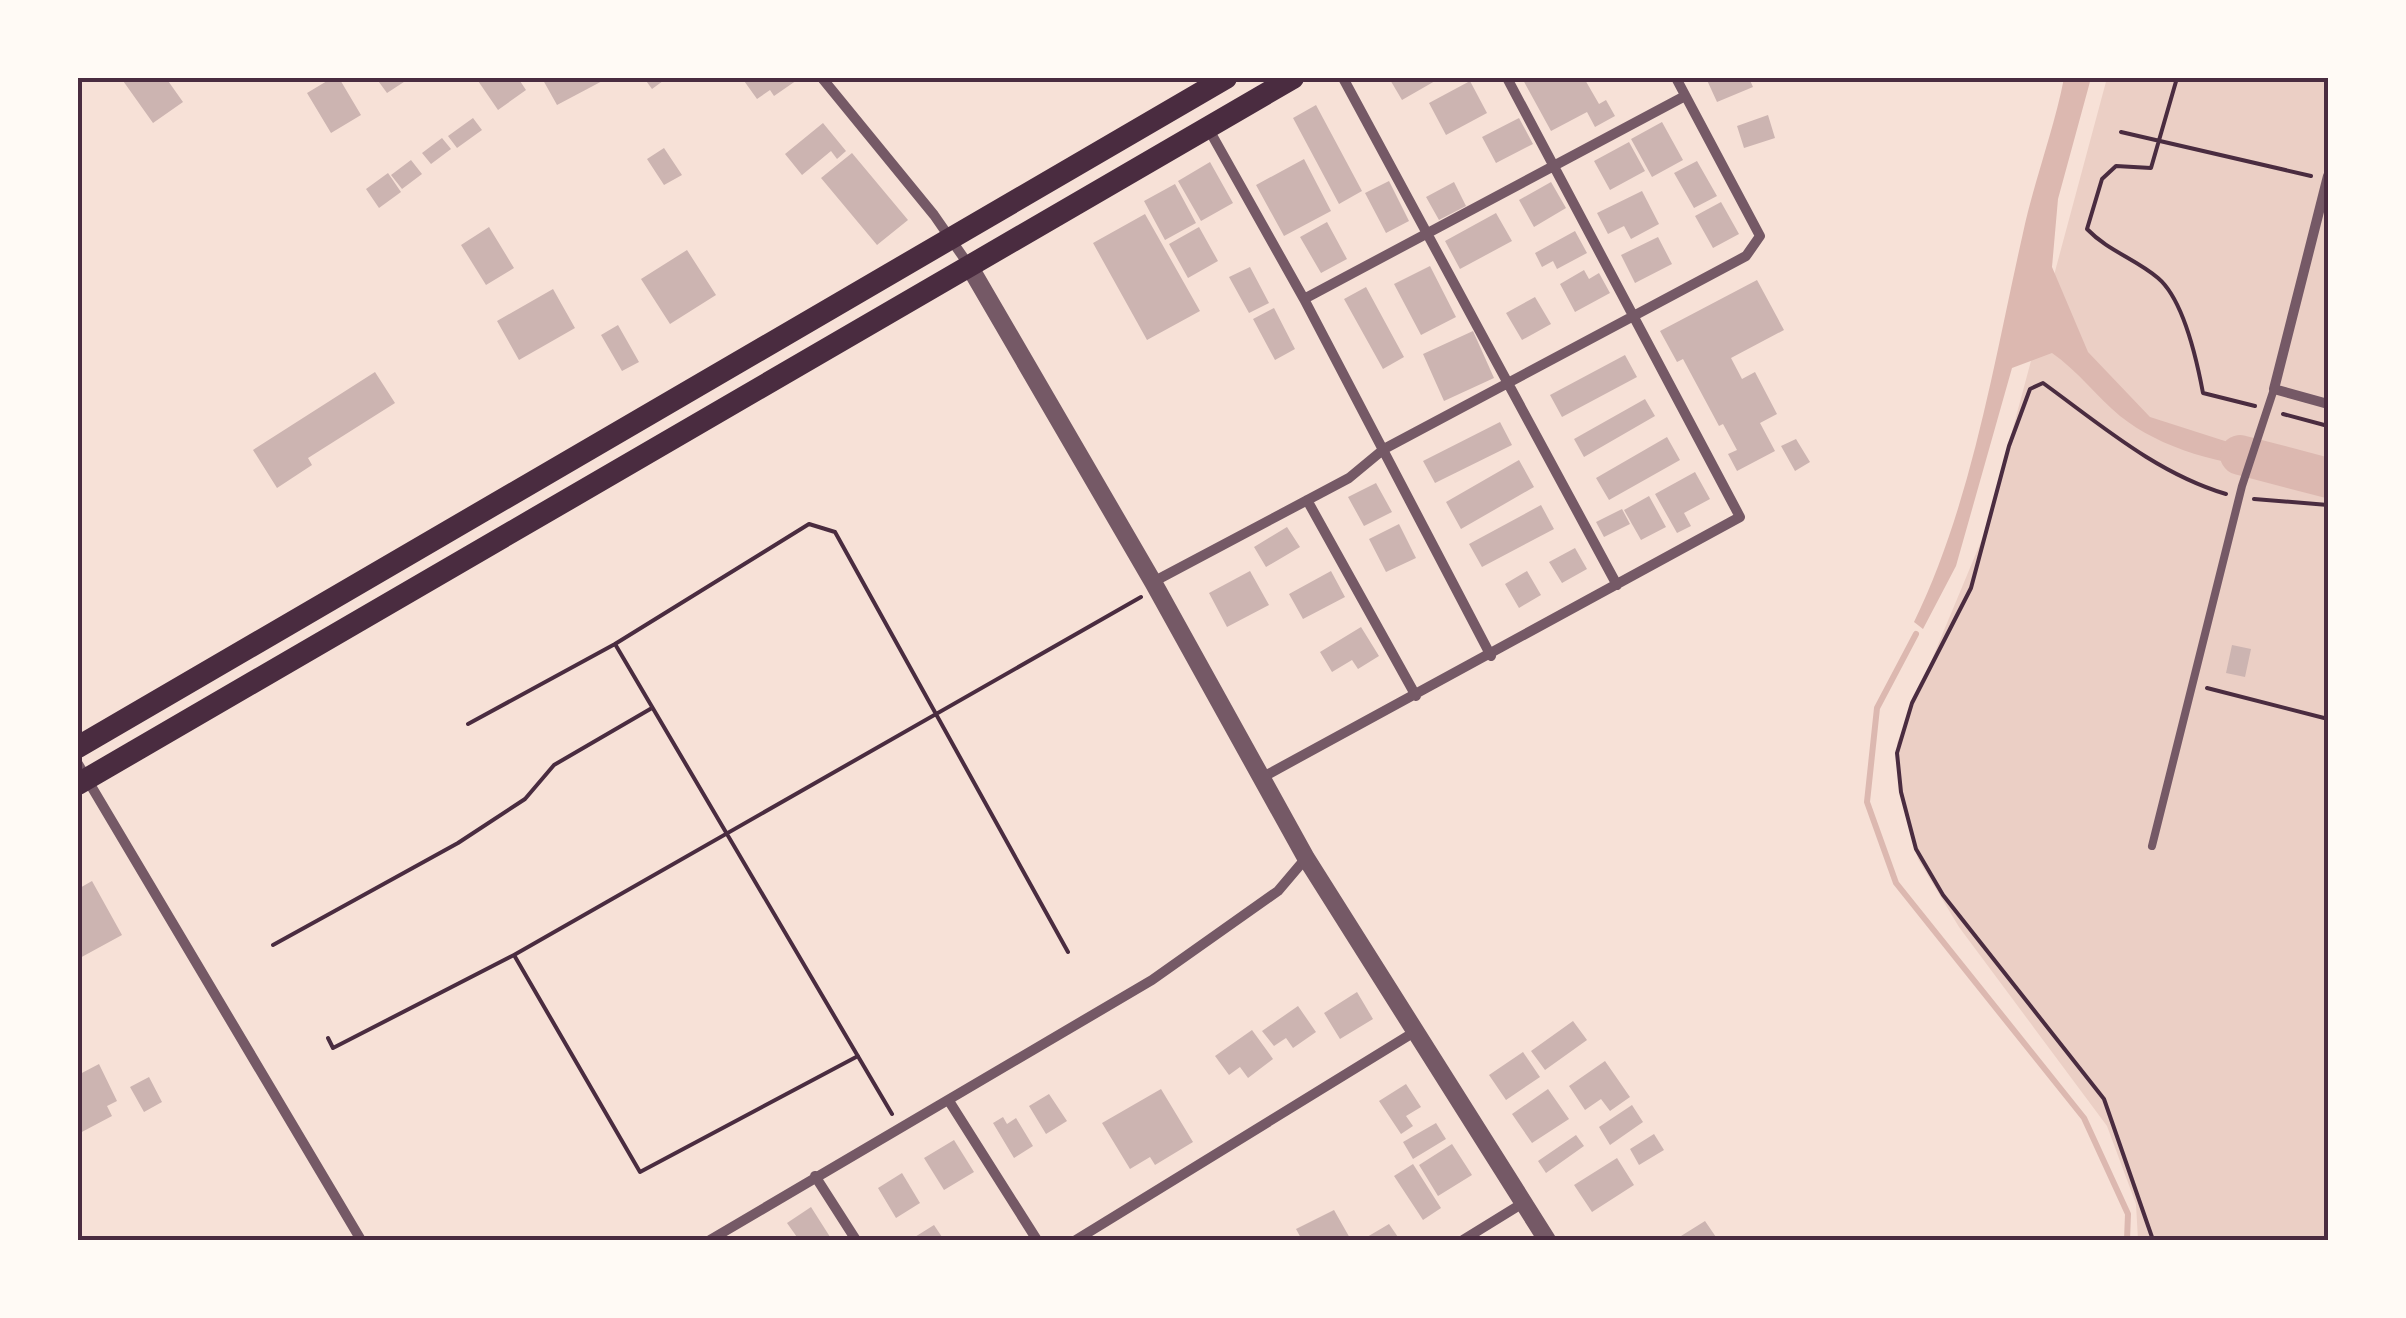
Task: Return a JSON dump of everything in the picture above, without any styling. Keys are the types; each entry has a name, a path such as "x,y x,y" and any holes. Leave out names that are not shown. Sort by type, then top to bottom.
{"highway":[{"path":"78,747 1226,78"},
{"path":"81,775 1293,78"}],"street":[{"path":"822,78 968,264 1155,585 1306,858 1547,1240"},
{"path":"1343,78 1618,585"},
{"path":"1263,777 1740,517 1508,78"},
{"path":"1155,585 1349,478 1384,449 1746,256 1760,236 1676,78"},
{"path":"1304,299 1685,96"},
{"path":"1207,127 1304,299 1491,656"},
{"path":"2328,178 2274,389 2328,404"},
{"path":"1307,500 1416,696"},
{"path":"81,775 361,1240"},
{"path":"710,1240 1152,980 1278,891 1306,858"},
{"path":"1076,1240 1416,1030"},
{"path":"949,1101 1038,1240"},
{"path":"816,1176 856,1240"},
{"path":"1463,1240 1523,1203"}],"lane":[{"path":"2152,846 2242,486 2274,389"}],"path":[{"path":"2177,78 2151,168 2116,166 2102,179 2088,230 2104,246 2160,279 2188,330 2204,393 2328,426"},
{"path":"2121,132 2328,178"},
{"path":"2152,1240 2104,1099 1970,934 1916,849 1897,753 1912,703 1971,588 2008,446 2030,389 2043,383 2118,441 2201,487 2239,498 2328,505"},
{"path":"468,724 615,644 809,524 835,532 1068,952"},
{"path":"328,1038 334,1048 514,955 1155,585"},
{"path":"615,644 900,1128"},
{"path":"2192,684 2328,719"},
{"path":"273,945 458,843 525,799 554,765 652,708"},
{"path":"514,955 640,1172 858,1056"}],"shaded area":[{"path":"2064,78 2091,78 2058,199 2052,267 2088,352 2150,417 2303,466 2232,463 2160,440 2120,416 2052,353 2012,368 1956,566 1923,629 1914,622 1966,480"},
{"path":"2107,78 2328,78 2328,1240 2138,1240 2136,1204 2107,1126 1959,927 1918,859 1902,802 1897,743 1985,532"}],"building":[{"path":"121,78 166,78 183,102 153,123"},
{"path":"339,78 361,115 331,133 307,93"},
{"path":"376,78 410,78 387,93"},
{"path":"476,78 518,78 526,90 498,110"},
{"path":"608,78 557,105 543,80"},
{"path":"644,78 667,78 652,89"},
{"path":"742,78 800,78 774,96 770,90 757,99"},
{"path":"1389,78 1433,78 1435,81 1402,100"},
{"path":"1522,78 1584,78 1599,104 1606,100 1615,116 1595,127 1587,112 1551,131"},
{"path":"1706,78 1749,78 1753,87 1717,102"},
{"path":"1470,81 1487,113 1446,135 1429,103"},
{"path":"1316,105 1362,191 1339,204 1293,118"},
{"path":"1768,115 1775,138 1744,148 1737,126"},
{"path":"473,118 482,130 457,148 448,136"},
{"path":"1519,118 1533,144 1496,163 1482,137"},
{"path":"1662,122 1683,160 1652,177 1631,139"},
{"path":"823,123 846,151 837,159 831,151 802,175 785,154"},
{"path":"442,138 451,149 431,164 422,153"},
{"path":"1629,142 1645,171 1610,190 1594,161"},
{"path":"664,148 682,175 664,185 647,159"},
{"path":"852,153 908,220 877,245 821,178"},
{"path":"1304,159 1331,211 1284,236 1256,185"},
{"path":"411,160 422,174 402,189 391,175"},
{"path":"1697,161 1717,196 1694,208 1674,173"},
{"path":"1210,162 1233,203 1201,221 1178,181"},
{"path":"388,173 401,192 379,208 366,189"},
{"path":"1389,181 1409,221 1386,233 1365,193"},
{"path":"1454,182 1466,206 1439,220 1426,197"},
{"path":"1551,182 1566,208 1534,227 1519,200"},
{"path":"1175,184 1196,223 1165,240 1144,201"},
{"path":"1642,191 1659,224 1631,239 1624,226 1608,234 1597,213"},
{"path":"1721,202 1739,234 1713,248 1695,216"},
{"path":"1496,213 1512,241 1460,269 1445,241"},
{"path":"1145,214 1200,311 1147,340 1093,243"},
{"path":"1327,222 1347,259 1321,273 1300,237"},
{"path":"489,227 514,268 486,285 461,245"},
{"path":"1199,227 1218,261 1188,278 1169,244"},
{"path":"1575,231 1587,253 1557,269 1553,261 1542,267 1535,253"},
{"path":"1658,237 1672,264 1635,283 1621,255"},
{"path":"687,250 716,295 670,324 641,279"},
{"path":"1430,266 1456,317 1421,335 1394,284"},
{"path":"1250,267 1269,303 1249,313 1229,277"},
{"path":"1584,270 1589,279 1599,273 1610,293 1575,312 1560,284"},
{"path":"1757,280 1784,330 1731,358 1742,379 1755,372 1777,414 1760,423 1775,451 1737,471 1728,454 1737,450 1723,424 1719,426 1683,359 1677,362 1660,331"},
{"path":"1366,287 1404,357 1383,369 1344,299"},
{"path":"553,289 575,328 519,360 497,321"},
{"path":"1535,297 1551,324 1522,340 1506,313"},
{"path":"1274,308 1295,349 1275,360 1253,319"},
{"path":"618,325 639,362 622,371 601,335"},
{"path":"1473,331 1494,378 1444,401 1423,354"},
{"path":"1625,355 1637,377 1562,417 1550,395"},
{"path":"375,372 395,403 308,458 312,465 277,488 253,450"},
{"path":"1645,399 1655,416 1584,457 1574,439"},
{"path":"1500,422 1512,445 1435,483 1423,461"},
{"path":"1667,437 1680,460 1609,500 1596,478"},
{"path":"1796,439 1810,462 1795,471 1781,446"},
{"path":"1519,460 1534,487 1461,529 1446,502"},
{"path":"1695,472 1710,499 1684,513 1691,526 1677,533 1655,494"},
{"path":"1376,483 1392,512 1364,526 1348,497"},
{"path":"1649,496 1666,527 1641,540 1624,510"},
{"path":"1541,505 1554,529 1482,567 1469,544"},
{"path":"1622,509 1630,524 1604,537 1596,522"},
{"path":"1399,524 1416,558 1386,572 1369,539"},
{"path":"1287,527 1300,547 1266,567 1254,547"},
{"path":"1575,548 1587,569 1562,583 1549,562"},
{"path":"1250,571 1269,605 1227,627 1209,593"},
{"path":"1331,571 1345,597 1303,619 1289,594"},
{"path":"1527,571 1541,595 1519,608 1505,584"},
{"path":"1361,627 1379,656 1358,669 1352,660 1332,672 1320,652"},
{"path":"2232,645 2251,649 2245,677 2226,673"},
{"path":"92,881 122,935 78,959 78,889"},
{"path":"1357,992 1373,1019 1340,1039 1324,1013"},
{"path":"1298,1006 1316,1032 1293,1048 1286,1038 1274,1046 1262,1031"},
{"path":"1573,1021 1587,1040 1545,1070 1531,1051"},
{"path":"1252,1030 1273,1059 1248,1078 1240,1067 1229,1075 1215,1056"},
{"path":"1523,1052 1540,1077 1506,1100 1489,1075"},
{"path":"1605,1061 1630,1097 1610,1111 1601,1099 1585,1110 1569,1086"},
{"path":"99,1064 117,1101 107,1106 112,1116 78,1134 78,1075"},
{"path":"149,1077 162,1102 144,1112 130,1087"},
{"path":"1406,1084 1421,1107 1406,1116 1413,1126 1401,1134 1379,1101"},
{"path":"1161,1089 1193,1142 1155,1165 1150,1157 1130,1169 1102,1123"},
{"path":"1548,1089 1569,1119 1532,1143 1512,1114"},
{"path":"1049,1094 1067,1121 1046,1134 1029,1106"},
{"path":"1632,1105 1643,1122 1610,1145 1599,1127"},
{"path":"1003,1117 1007,1124 1016,1118 1033,1146 1014,1158 993,1123"},
{"path":"1436,1123 1446,1139 1413,1159 1403,1142"},
{"path":"1654,1134 1664,1150 1639,1165 1630,1149"},
{"path":"1576,1135 1584,1146 1546,1173 1538,1161"},
{"path":"954,1140 974,1172 944,1190 924,1158"},
{"path":"1452,1144 1472,1175 1438,1196 1419,1165"},
{"path":"1617,1158 1634,1185 1592,1212 1574,1185"},
{"path":"1413,1164 1441,1208 1423,1220 1394,1176"},
{"path":"902,1173 920,1203 896,1218 878,1188"},
{"path":"811,1207 832,1240 799,1240 787,1223"},
{"path":"1334,1210 1351,1240 1333,1240 1331,1236 1302,1240 1296,1229"},
{"path":"1705,1221 1718,1240 1684,1240 1681,1236"},
{"path":"1389,1224 1400,1240 1369,1240 1367,1237"},
{"path":"934,1225 944,1240 910,1240"}],"waterway":[{"path":"2240,455 2328,478"},
{"path":"1916,634 1877,708 1867,802 1896,883 2084,1118 2128,1214 2127,1240"}]}
